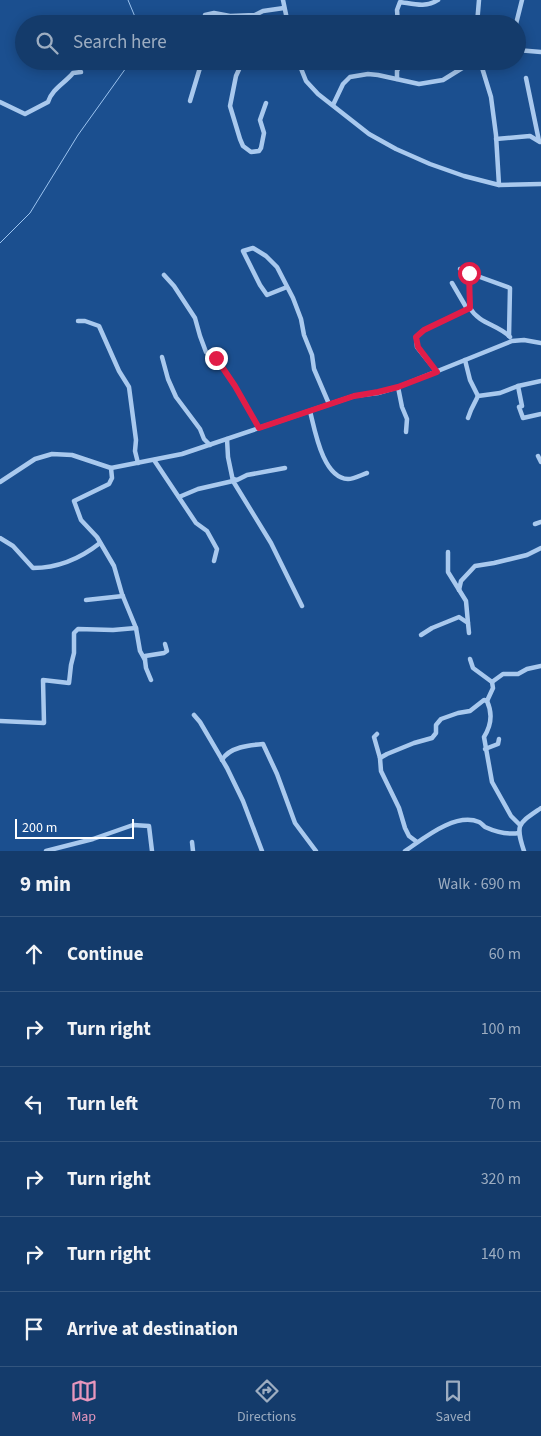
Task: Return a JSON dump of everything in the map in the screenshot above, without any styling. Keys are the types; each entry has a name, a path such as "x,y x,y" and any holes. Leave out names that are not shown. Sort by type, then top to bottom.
{"street":[{"path":"283,0 286,15"},
{"path":"397,15 400,2 422,5 431,4 438,0"},
{"path":"478,15 479,0"},
{"path":"518,15 522,0"},
{"path":"255,15 263,10 284,8"},
{"path":"205,15 220,15"},
{"path":"526,51 541,52"},
{"path":"190,100 199,70"},
{"path":"239,70 230,106 243,146 250,152 262,148 264,133 260,120 266,103"},
{"path":"302,70 306,81 318,94 369,134 396,149 464,176 499,185 541,184"},
{"path":"397,79 398,70"},
{"path":"333,105 343,84 350,77 368,74 420,84 443,80 459,70"},
{"path":"484,70 491,97 499,185"},
{"path":"0,102 25,114 48,102 49,97 56,88 68,80 73,73 81,72"},
{"path":"526,78 540,142"},
{"path":"496,139 530,136 540,142"},
{"path":"287,287 267,295 243,251 253,248 266,256 277,267 287,287 301,319 304,335 312,355 314,369 329,404"},
{"path":"460,269 510,288 510,338"},
{"path":"469,273 470,308"},
{"path":"164,275 174,286 195,318 206,352 216,358 235,386 259,428"},
{"path":"452,283 466,307 470,308 476,316 500,328 510,338"},
{"path":"437,372 418,347 416,337 424,330 470,308"},
{"path":"78,321 86,321 99,326 119,371 130,387 136,440 135,451 138,463"},
{"path":"0,482 35,459 52,454 72,455 111,468 182,454 354,396 398,387 465,360 510,338 541,343"},
{"path":"162,357 168,379 176,397 210,445"},
{"path":"465,360 470,380 478,396"},
{"path":"478,396 500,393 518,386 541,381"},
{"path":"518,386 522,406 519,407 523,418 541,414"},
{"path":"398,387 402,407 407,419 406,432"},
{"path":"468,418 478,396"},
{"path":"310,411 325,461 329,468 338,477 349,479 366,473"},
{"path":"227,439 228,457 233,480 271,543 302,606"},
{"path":"538,456 541,462"},
{"path":"154,460 196,523 207,531 217,549 214,561"},
{"path":"111,468 112,478 109,484 74,501 81,520 97,537 114,566 123,596 136,628 140,651 145,660 150,680"},
{"path":"179,497 198,489 237,480 247,475 285,468"},
{"path":"535,524 541,522"},
{"path":"0,538 13,546 33,568 46,568 69,562 90,551 100,543"},
{"path":"459,590 461,581 475,566 494,564 527,555 541,548"},
{"path":"448,552 448,572 466,601 469,633"},
{"path":"86,600 123,596"},
{"path":"421,635 432,628 459,617 468,623"},
{"path":"0,721 44,723 43,680 69,682 74,653 74,633 78,629 113,630 136,628"},
{"path":"145,660 145,656 164,654 167,651 165,644"},
{"path":"470,658 473,668 492,682 493,688 487,702 491,710 491,721 484,737 485,749 494,786 511,816 520,825"},
{"path":"492,682 503,674 518,674 527,669 541,666"},
{"path":"380,758 414,743 432,738 436,733 436,725 442,719 470,711 484,700 487,702"},
{"path":"194,715 222,760 243,801 262,851"},
{"path":"377,734 374,737 380,758 381,771 399,808 409,836 417,842"},
{"path":"485,749 498,744 499,739"},
{"path":"222,760 226,753 231,751 263,744 295,823 316,851"},
{"path":"524,851 519,833 520,825 526,818 541,808"},
{"path":"405,851 443,827 460,820 479,822 505,834 519,833"},
{"path":"46,851 133,825 149,826 152,851"},
{"path":"192,842 193,851"}],"waterway":[{"path":"128,0 134,15"},
{"path":"0,243 30,213 78,135 125,70"}],"route":[{"path":"216,358 235,386 259,428 354,396 398,387 437,372 418,347 416,337 424,330 470,308 469,273"}]}
